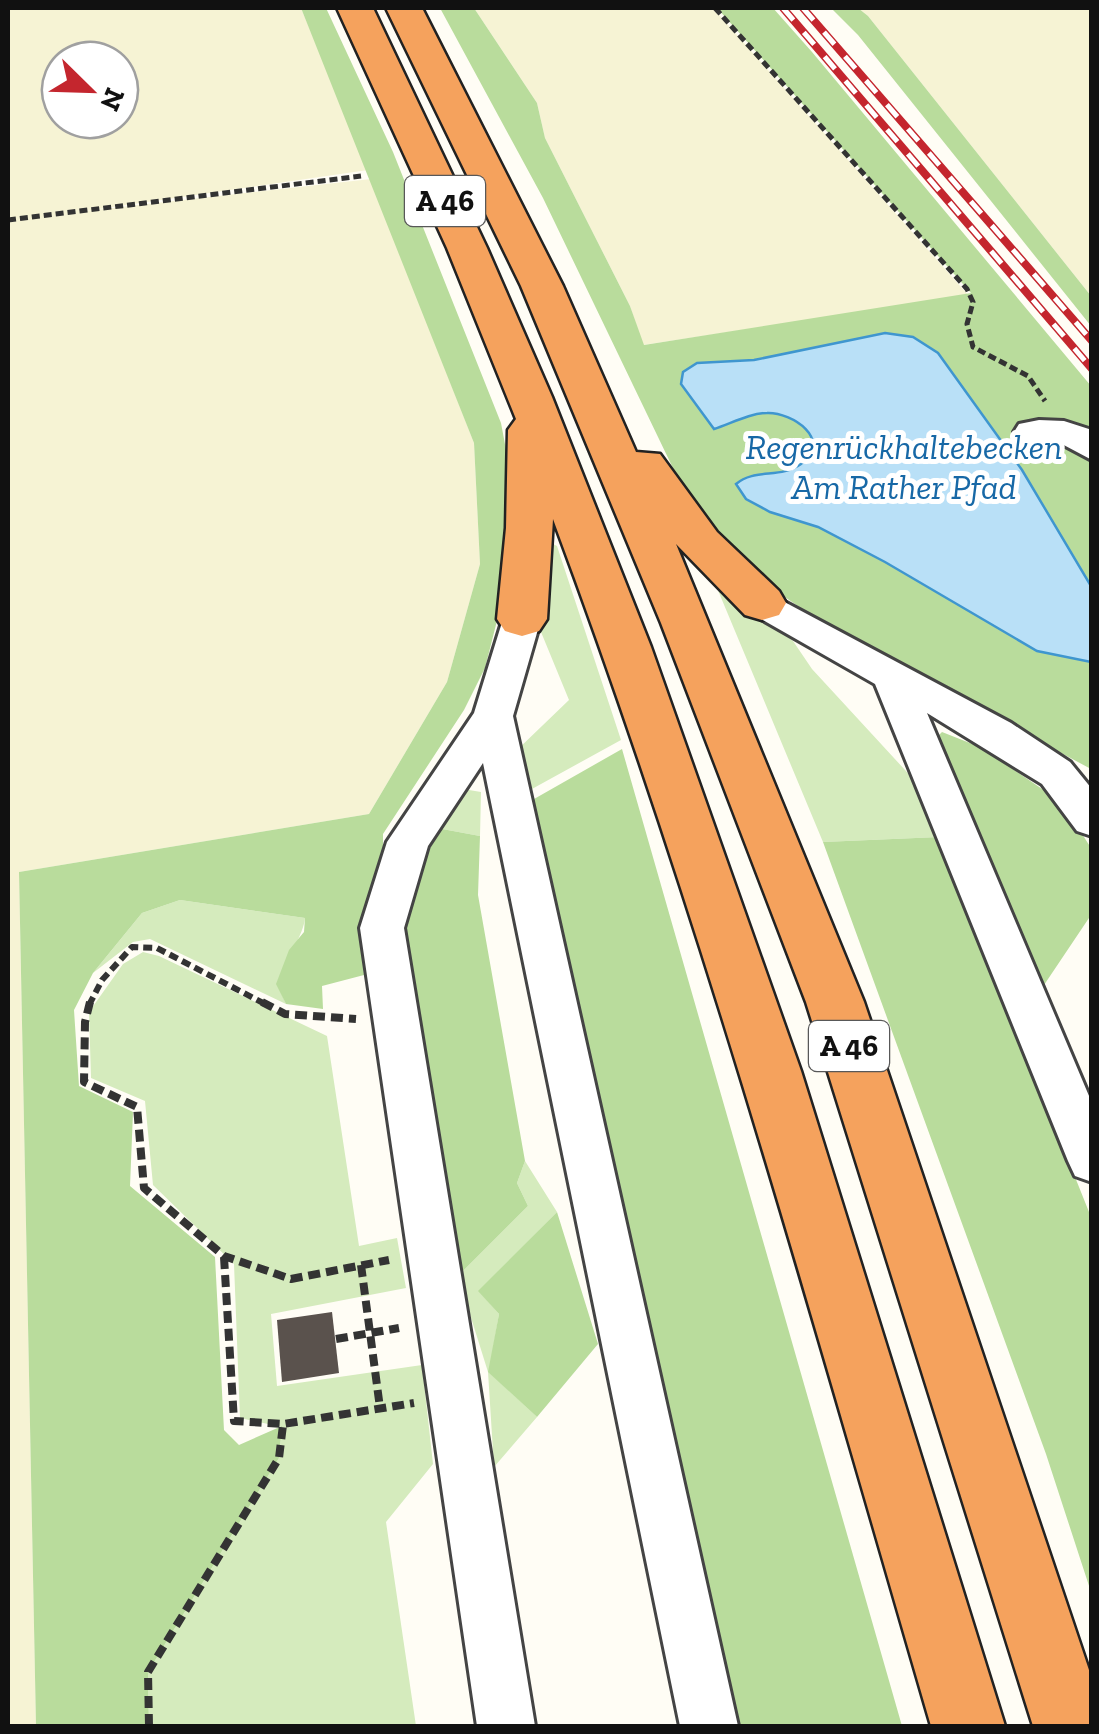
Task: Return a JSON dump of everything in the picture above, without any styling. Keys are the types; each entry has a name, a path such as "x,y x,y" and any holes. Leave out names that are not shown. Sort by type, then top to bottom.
{"highway":[{"name":"A 46","path":"355,8 467,248 557,389 686,623 835,1002 1070,1726"},
{"name":"A 46","path":"404,8 521,240 626,647 771,1071 968,1726"},
{"path":"557,389 700,544 762,603"},
{"path":"522,618 530,528 557,389"}],"lane":[{"path":"1042,431 1076,436 1092,449"},
{"path":"762,603 997,734 1056,773 1092,820"},
{"path":"506,1726 382,928 408,842 493,716 522,618"},
{"path":"893,678 1092,1161"},
{"path":"493,716 709,1726"}],"path":[{"path":"715,8 967,289 972,302 966,313 966,327 972,347 1028,376 1046,402 1042,431"},
{"path":"8,220 361,176"},
{"path":"397,1023 285,1014 157,948 132,947 104,975 83,1013 84,1082 137,1107 144,1188 224,1256 291,1279 432,1252"},
{"path":"224,1256 234,1421 283,1424 455,1397"},
{"path":"361,1265 380,1408"},
{"path":"336,1339 443,1320"},
{"path":"150,1726 148,1672 279,1458 283,1424"}],"shaded area":[{"path":"8,8 301,8 368,170 85,211 371,179 474,443 480,564 447,682 369,814 19,872 36,1726 8,1726"},
{"path":"474,8 713,8 969,296 643,345 630,306 545,138 537,103"},
{"path":"858,8 1091,8 1091,296 868,16"}],"green space":[{"path":"301,8 326,8 393,152 501,423 511,476 501,605 485,668 464,710 383,834 383,856 360,921 364,975 322,986 323,1009 286,1004 276,984 289,950 304,932 305,918 180,900 142,913 93,973 74,1010 79,1086 133,1112 130,1186 215,1257 224,1430 239,1445 282,1426 279,1458 148,1672 149,1726 36,1726 19,872 369,814 447,682 480,564 474,443"},
{"path":"440,8 474,8 537,103 545,138 630,306 644,345 971,293 717,8 773,8 812,52 1091,386 1091,586 1022,470 754,360 697,363 714,429 762,413 799,420 808,427 811,445 806,455 780,474 770,512 818,527 1037,651 1091,662 1091,769 839,634 751,574 684,491 543,198"},
{"path":"831,8 858,8 868,16 1091,296 1091,326 858,35"},
{"path":"549,542 557,546 621,740 521,795 516,751 569,700 541,632"},
{"path":"712,576 793,641 812,669 917,783 939,837 823,842"},
{"path":"942,732 980,747 1048,793 1068,812 1091,848 1091,915 1042,988 938,736"},
{"path":"622,749 902,1726 732,1726 520,807"},
{"path":"463,789 481,792 480,836 437,828"},
{"path":"437,828 480,836 478,895 525,1161 517,1183 528,1206 458,1276 402,941 413,883"},
{"path":"939,837 1091,1217 1091,1592 1046,1454 823,842"},
{"path":"180,900 305,918 277,983 286,1004 150,939 133,942 93,973 142,913"},
{"path":"143,952 159,956 327,1036 359,1246 397,1238 406,1288 271,1314 277,1386 422,1365 433,1464 386,1522 416,1726 149,1726 148,1672 279,1458 282,1427 240,1418 234,1264 153,1185 145,1101 91,1078 89,1012 123,964"},
{"path":"525,1161 557,1212 479,1291 499,1314 489,1372 537,1417 494,1467 488,1372 458,1276 528,1206 517,1183"},
{"path":"557,1212 598,1344 537,1417 488,1372 499,1314 478,1291"}],"water":[{"name":"Regenrückhaltebecken Am Rather Pfad","path":"885,333 913,337 938,353 1022,470 1091,586 1091,662 1037,651 818,527 770,512 746,499 736,484 751,476 785,471 801,464 810,455 811,437 788,417 767,413 714,429 681,384 683,372 697,363 754,360"}],"building":[{"path":"332,1312 339,1373 282,1382 277,1320"}],"railway":[{"path":"783,8 1092,369"},
{"path":"803,8 1092,341"}]}
